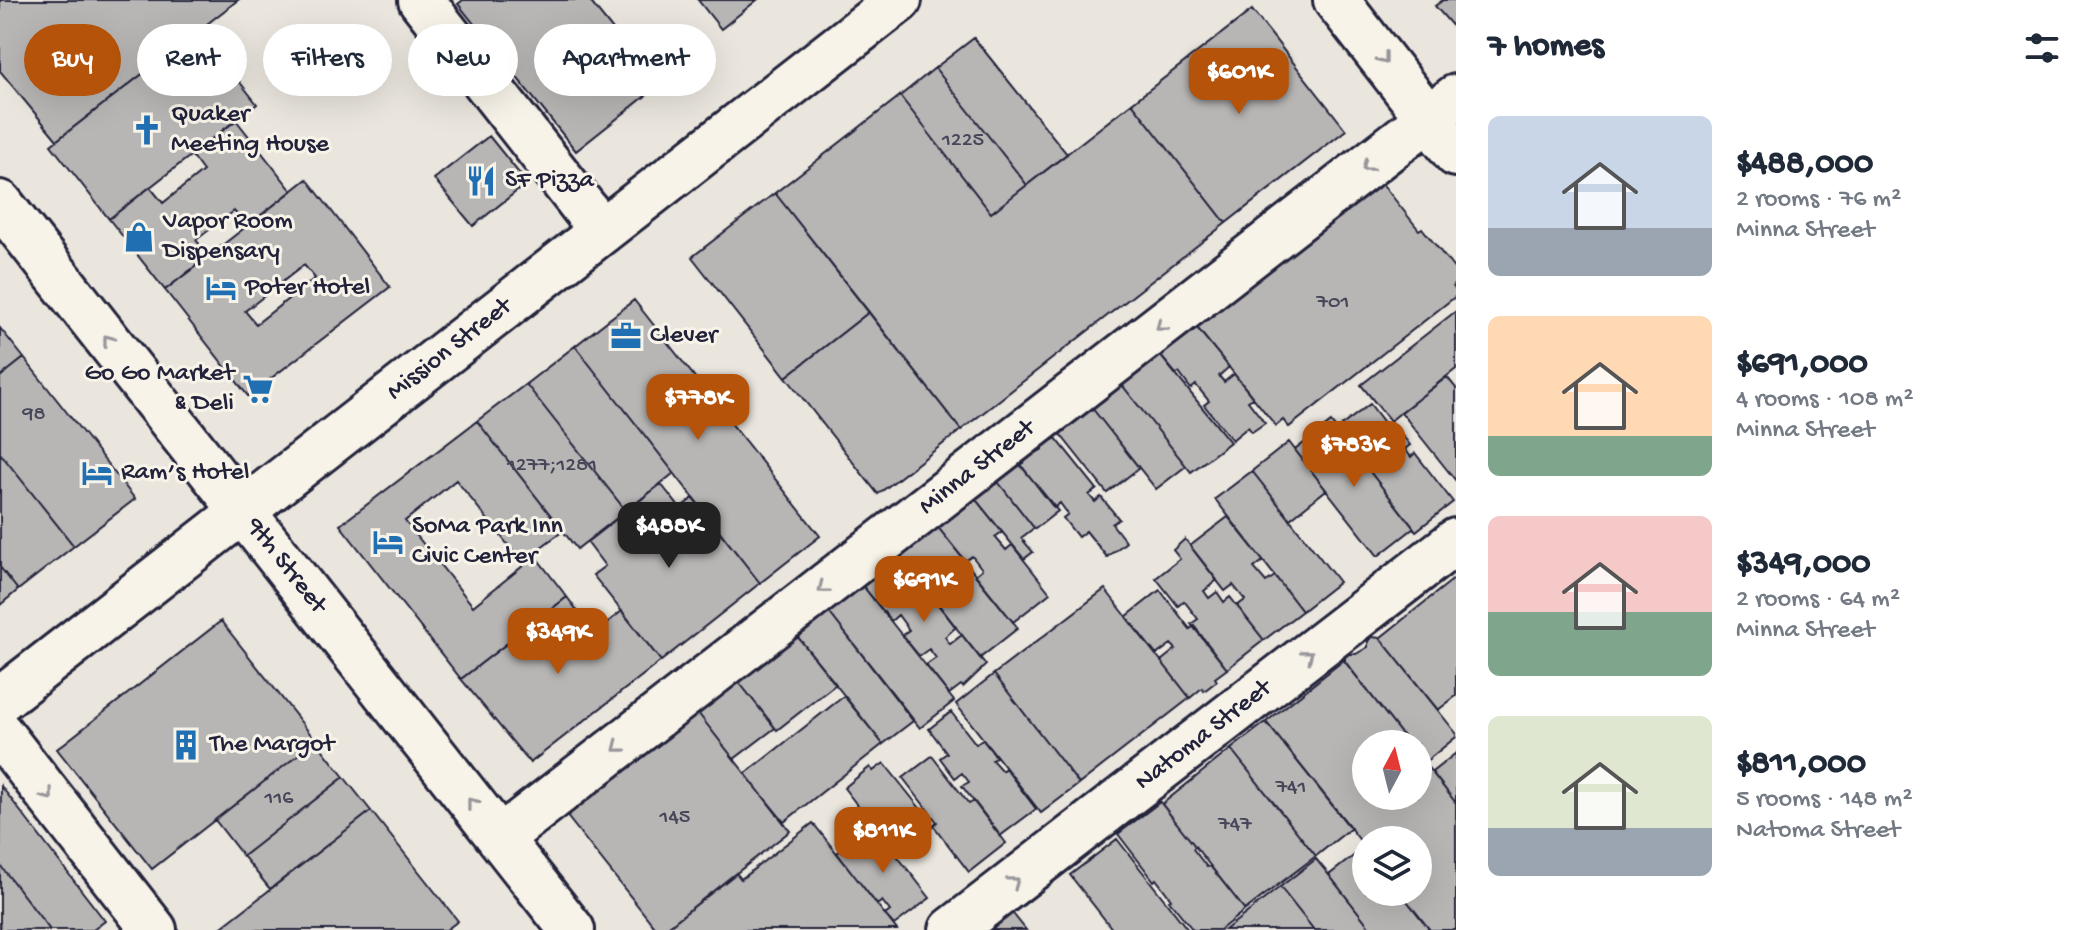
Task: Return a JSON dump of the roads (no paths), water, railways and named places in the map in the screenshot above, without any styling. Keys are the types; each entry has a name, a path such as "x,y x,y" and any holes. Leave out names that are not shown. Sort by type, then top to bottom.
{"street":[{"path":"421,0 602,231"},
{"name":"Mission Street","path":"0,700 899,0"},
{"path":"1336,0 1442,108 1456,154"},
{"name":"Minna Street","path":"500,838 1442,108"},
{"name":"9th Street","path":"0,203 572,930"},
{"name":"Natoma Street","path":"952,930 1456,541"},
{"path":"0,733 154,930"}],"place":[{"name":"Quaker Meeting House","path":"147,130"},
{"name":"SF Pizza","path":"481,181"},
{"name":"Vapor Room Dispensary","path":"139,237"},
{"name":"Poter Hotel","path":"221,288"},
{"name":"Clever","path":"626,336"},
{"name":"Go Go Market & Deli","path":"258,389"},
{"name":"Ram’s Hotel","path":"97,473"},
{"name":"SoMa Park Inn Civic Center","path":"388,542"},
{"name":"The Margot","path":"186,745"}]}
